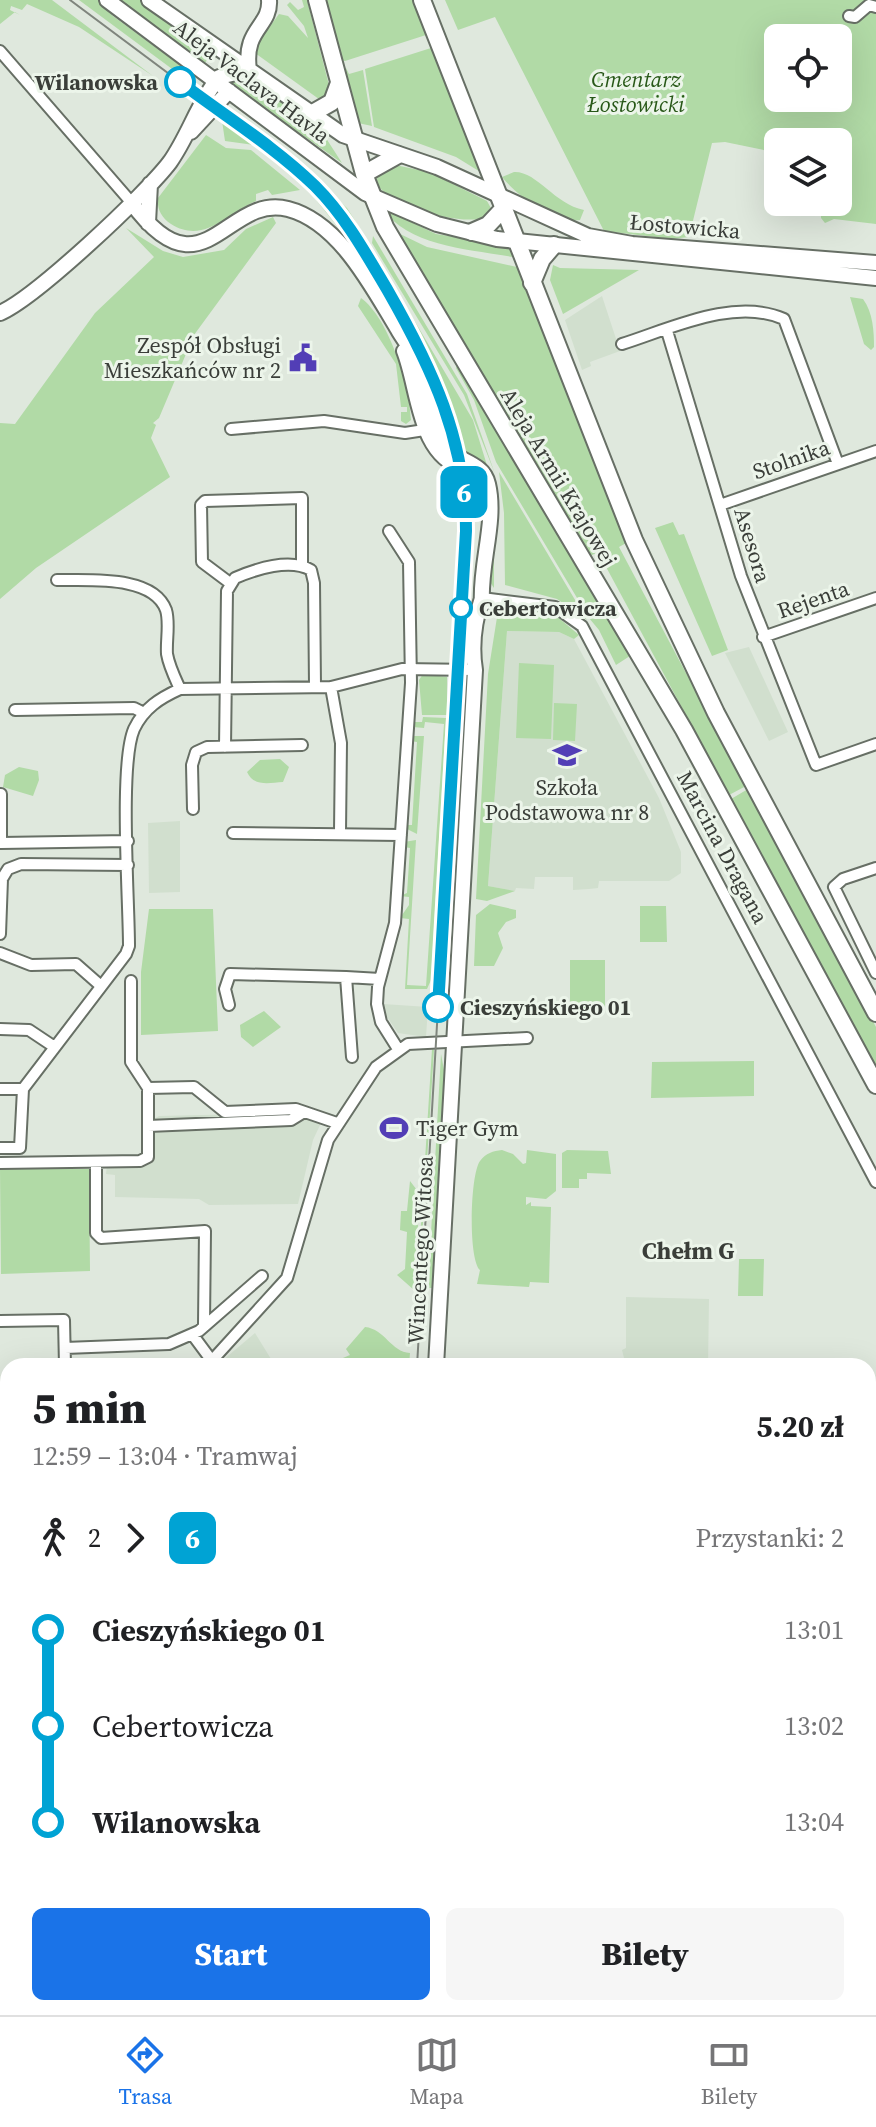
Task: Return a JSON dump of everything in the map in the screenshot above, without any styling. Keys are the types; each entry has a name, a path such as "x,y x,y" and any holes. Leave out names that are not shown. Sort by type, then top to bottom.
{"main road":[{"name":"Aleja Armii Krajowej","path":"317,0 353,139 371,196 385,227 684,730 876,1085"},
{"name":"Aleja Armii Krajowej","path":"422,0 603,468 658,595 716,713 876,1013"},
{"path":"311,114 332,102 339,83"},
{"path":"364,174 398,155"},
{"path":"472,232 488,225 501,202"},
{"path":"532,283 542,259 554,245"}],"street":[{"name":"Aleja Vaclava Havla","path":"107,0 371,196 437,224 472,232"},
{"name":"Aleja Vaclava Havla","path":"149,0 311,114 353,139 398,155"},
{"path":"189,133 200,105 216,81 225,75 249,70 247,44 266,16 269,0"},
{"path":"849,16 855,17 869,5 876,7"},
{"path":"0,51 131,202"},
{"path":"0,313 32,293 150,184 189,133 229,91"},
{"name":"Łostowicka","path":"398,155 437,167 501,202 605,240 876,263"},
{"path":"148,223 150,184"},
{"name":"Wincentego Witosa","path":"131,202 148,223 172,240 190,243 218,237 259,209 280,207 301,214 354,261 399,332 438,455 470,470 481,485 482,598 475,619 475,670 436,1358"},
{"name":"Łostowicka","path":"472,232 515,241 876,278"},
{"path":"622,344 734,312 778,316 788,322 838,464"},
{"name":"Asesora","path":"667,331 763,637 816,765 876,744"},
{"path":"231,429 324,421 405,433 432,429"},
{"name":"Stolnika","path":"720,505 876,451"},
{"path":"230,583 202,562 201,505 205,501 302,498 302,566"},
{"path":"389,531 409,562 411,668 395,923 380,979 379,1017 398,1049"},
{"path":"230,583 261,568 302,566 311,570 314,578 315,686"},
{"path":"57,580 121,581 138,586 155,597 167,614 167,656 180,689"},
{"path":"225,747 230,583"},
{"name":"Marcina Dragana","path":"482,598 555,607 582,626 876,1182"},
{"name":"Rejenta","path":"763,637 876,598"},
{"path":"0,1148 20,1148 23,1089 126,954 128,755 133,732 144,713 158,699 180,689 331,687 411,668 475,670"},
{"path":"331,687 342,752 340,832"},
{"path":"15,710 134,708 144,713"},
{"path":"193,809 192,765 196,752 207,747 302,745"},
{"path":"1,794 1,843 128,841"},
{"path":"233,833 401,835"},
{"path":"0,934 2,879 8,869 21,864 128,865"},
{"path":"876,868 843,879 834,887 876,973"},
{"path":"0,953 31,965 76,964 101,986"},
{"path":"229,1005 225,989 230,974 380,979"},
{"path":"346,977 352,1057"},
{"path":"0,1163 96,1162 144,1160 148,1157 148,1088 131,1062 131,981"},
{"path":"0,1029 29,1030 53,1046"},
{"path":"214,1358 287,1278 295,1262 322,1158 337,1123 366,1079 398,1049 408,1044 527,1038"},
{"path":"148,1088 194,1087 225,1112 291,1109 337,1123"},
{"path":"0,1089 23,1089"},
{"path":"148,1126 291,1120 304,1112"},
{"path":"96,1162 96,1233 101,1238 205,1231 204,1324"},
{"path":"65,1348 159,1347 192,1334 262,1276"},
{"path":"0,1321 64,1320 65,1358"},
{"path":"192,1334 206,1358"},
{"path":"876,1679 876,1759"}],"shaded area":[{"path":"602,296 620,351 590,362 591,366 582,370 565,320"},
{"name":"Szkoła Podstawowa nr 8","path":"507,631 559,632 574,639 659,798 681,852 681,873 669,881 599,881 598,888 589,889 573,890 573,877 535,877 534,889 516,888 515,891 488,886"},
{"path":"749,647 788,732 769,741 725,653"},
{"path":"180,821 180,892 149,893 148,823"},
{"path":"383,1004 428,1007 426,1037 398,1033 385,1014"},
{"path":"292,1113 321,1123 313,1140 298,1204 209,1205 199,1199 115,1197 115,1175 106,1174 107,1164 152,1163 154,1119 159,1116"},
{"path":"626,1297 709,1299 708,1358 624,1358 622,1350 626,1348"},
{"path":"255,1333 270,1358 225,1358"}],"green space":[{"path":"0,0 52,0 153,76 79,27 27,4 22,10 11,6 10,10 15,12 0,24"},
{"path":"79,0 98,0 113,16 195,76 191,83"},
{"path":"115,0 141,0 213,51 203,66"},
{"path":"302,0 307,0 329,85 330,93 323,102 255,53 259,41 279,14 288,16 308,38 304,26 287,5 290,2 298,10 304,7"},
{"path":"322,0 416,0 426,35 341,60"},
{"name":"Cmentarz Łostowicki","path":"445,0 876,0 876,224 834,219 825,223 821,218 852,216 852,128 764,128 764,150 725,142 712,143 689,237 672,239 604,231 495,17 458,30"},
{"path":"431,48 440,59 482,173 456,157 374,127 365,69"},
{"path":"346,68 349,74 363,70 372,126 358,123 344,71"},
{"path":"244,78 324,128 324,135 342,163 227,82"},
{"path":"221,114 311,185 309,188 254,145 225,141"},
{"path":"206,135 226,148 251,150 300,190 272,195 268,190 256,194 256,201 205,229 183,230 171,224 160,212 158,198"},
{"path":"395,165 429,172 487,201 492,210 490,216 479,219 448,218 400,202 378,186 376,175"},
{"path":"514,172 530,177 573,207 584,210 580,220 548,213 526,200 502,177"},
{"path":"324,187 347,208 473,420 494,488 494,588 488,579 492,493 465,456 446,391 410,319 363,237"},
{"path":"317,192 362,249 402,314 434,383 457,452 443,431 425,368 409,334 371,272 312,195"},
{"path":"382,208 436,234 508,245 513,257 424,239 394,221"},
{"path":"273,217 276,223 194,335 159,418 153,423 156,425 151,438 170,477 36,568 0,599 0,423 15,424 95,313 154,257 126,228 163,251 183,257 224,250 246,229"},
{"path":"396,232 427,247 517,267 628,542 619,547 746,786 729,795 598,552 588,557"},
{"path":"373,236 467,394 495,474 464,395 372,243"},
{"path":"553,265 560,268 639,270 563,314 550,280"},
{"path":"850,297 863,299 869,310 874,335 871,350 864,344"},
{"path":"361,298 380,321 396,354 410,406 411,420 406,424 401,421 401,412 407,412 407,407 401,407 396,364 358,306"},
{"path":"458,362 633,654 616,665 599,630 496,462 474,400 456,368"},
{"path":"499,472 587,620 557,599 505,585 504,513"},
{"path":"673,522 679,535 684,534 728,650 712,656 655,528"},
{"path":"498,611 554,614 579,635 574,639 559,632 507,631 488,886 515,891 487,901 476,899 488,674"},
{"path":"519,663 554,665 551,739 516,738"},
{"path":"454,673 439,962 434,962 450,684"},
{"path":"423,674 447,677 447,715 422,715 419,680"},
{"path":"463,678 467,685 451,938 448,938"},
{"path":"554,703 577,704 575,741 553,740"},
{"path":"423,717 446,718 431,980 427,989 405,989 409,919 400,918 409,905 409,897 400,896 407,893 410,848 404,847 404,842 416,840 407,985 426,986 444,724 425,722 424,728 413,727 411,722 422,722"},
{"path":"413,736 424,736 417,834 405,828 405,825 412,825 417,742 410,741"},
{"path":"280,759 289,767 283,782 258,782 247,772 260,760"},
{"path":"19,767 38,771 39,780 33,796 3,787 5,775"},
{"path":"748,789 876,1027 876,1069 731,799"},
{"path":"490,904 516,910 516,918 506,922 498,933 503,948 494,966 474,966 476,915"},
{"path":"640,906 666,906 667,942 640,942"},
{"path":"149,909 213,909 218,1031 141,1035 141,972"},
{"path":"570,960 605,960 605,1012 570,1013"},
{"path":"264,1011 281,1027 253,1047 241,1037 240,1025"},
{"path":"432,1049 434,1050 417,1287"},
{"path":"441,1054 444,1070 436,1288 428,1288"},
{"path":"754,1061 754,1096 651,1098 652,1062"},
{"path":"502,1150 513,1154 523,1164 526,1163 527,1150 556,1154 556,1191 546,1199 526,1197 526,1205 531,1202 531,1206 551,1207 549,1283 530,1282 529,1287 477,1284 480,1270 472,1234 474,1182 482,1158"},
{"path":"567,1150 608,1151 611,1174 587,1173 587,1179 579,1179 579,1188 562,1188 562,1153"},
{"path":"0,1169 89,1169 90,1271 1,1274"},
{"path":"410,1181 420,1194 414,1290 397,1275 405,1269 407,1232 400,1230 401,1211 407,1211"},
{"path":"739,1259 764,1259 763,1296 738,1296"},
{"path":"365,1327 378,1332 403,1352 410,1353 410,1358 343,1358 350,1355 346,1349"}],"tram line":[{"path":"70,0 294,167 348,224 422,351 446,406 462,476 465,547 417,1358"},
{"name":"6","path":"180,82 294,167 348,224 425,358 453,428 465,499 466,531 438,1007"}],"place":[{"name":"Wilanowska","path":"180,82"},
{"name":"Zespół Obsługi Mieszkańców nr 2","path":"303,358"},
{"name":"Cebertowicza","path":"461,608"},
{"name":"Szkoła Podstawowa nr 8","path":"567,755"},
{"name":"Cieszyńskiego 01","path":"438,1007"},
{"name":"Tiger Gym","path":"394,1128"}],"district":[{"name":"Chełm G","path":"688,1250"}]}
